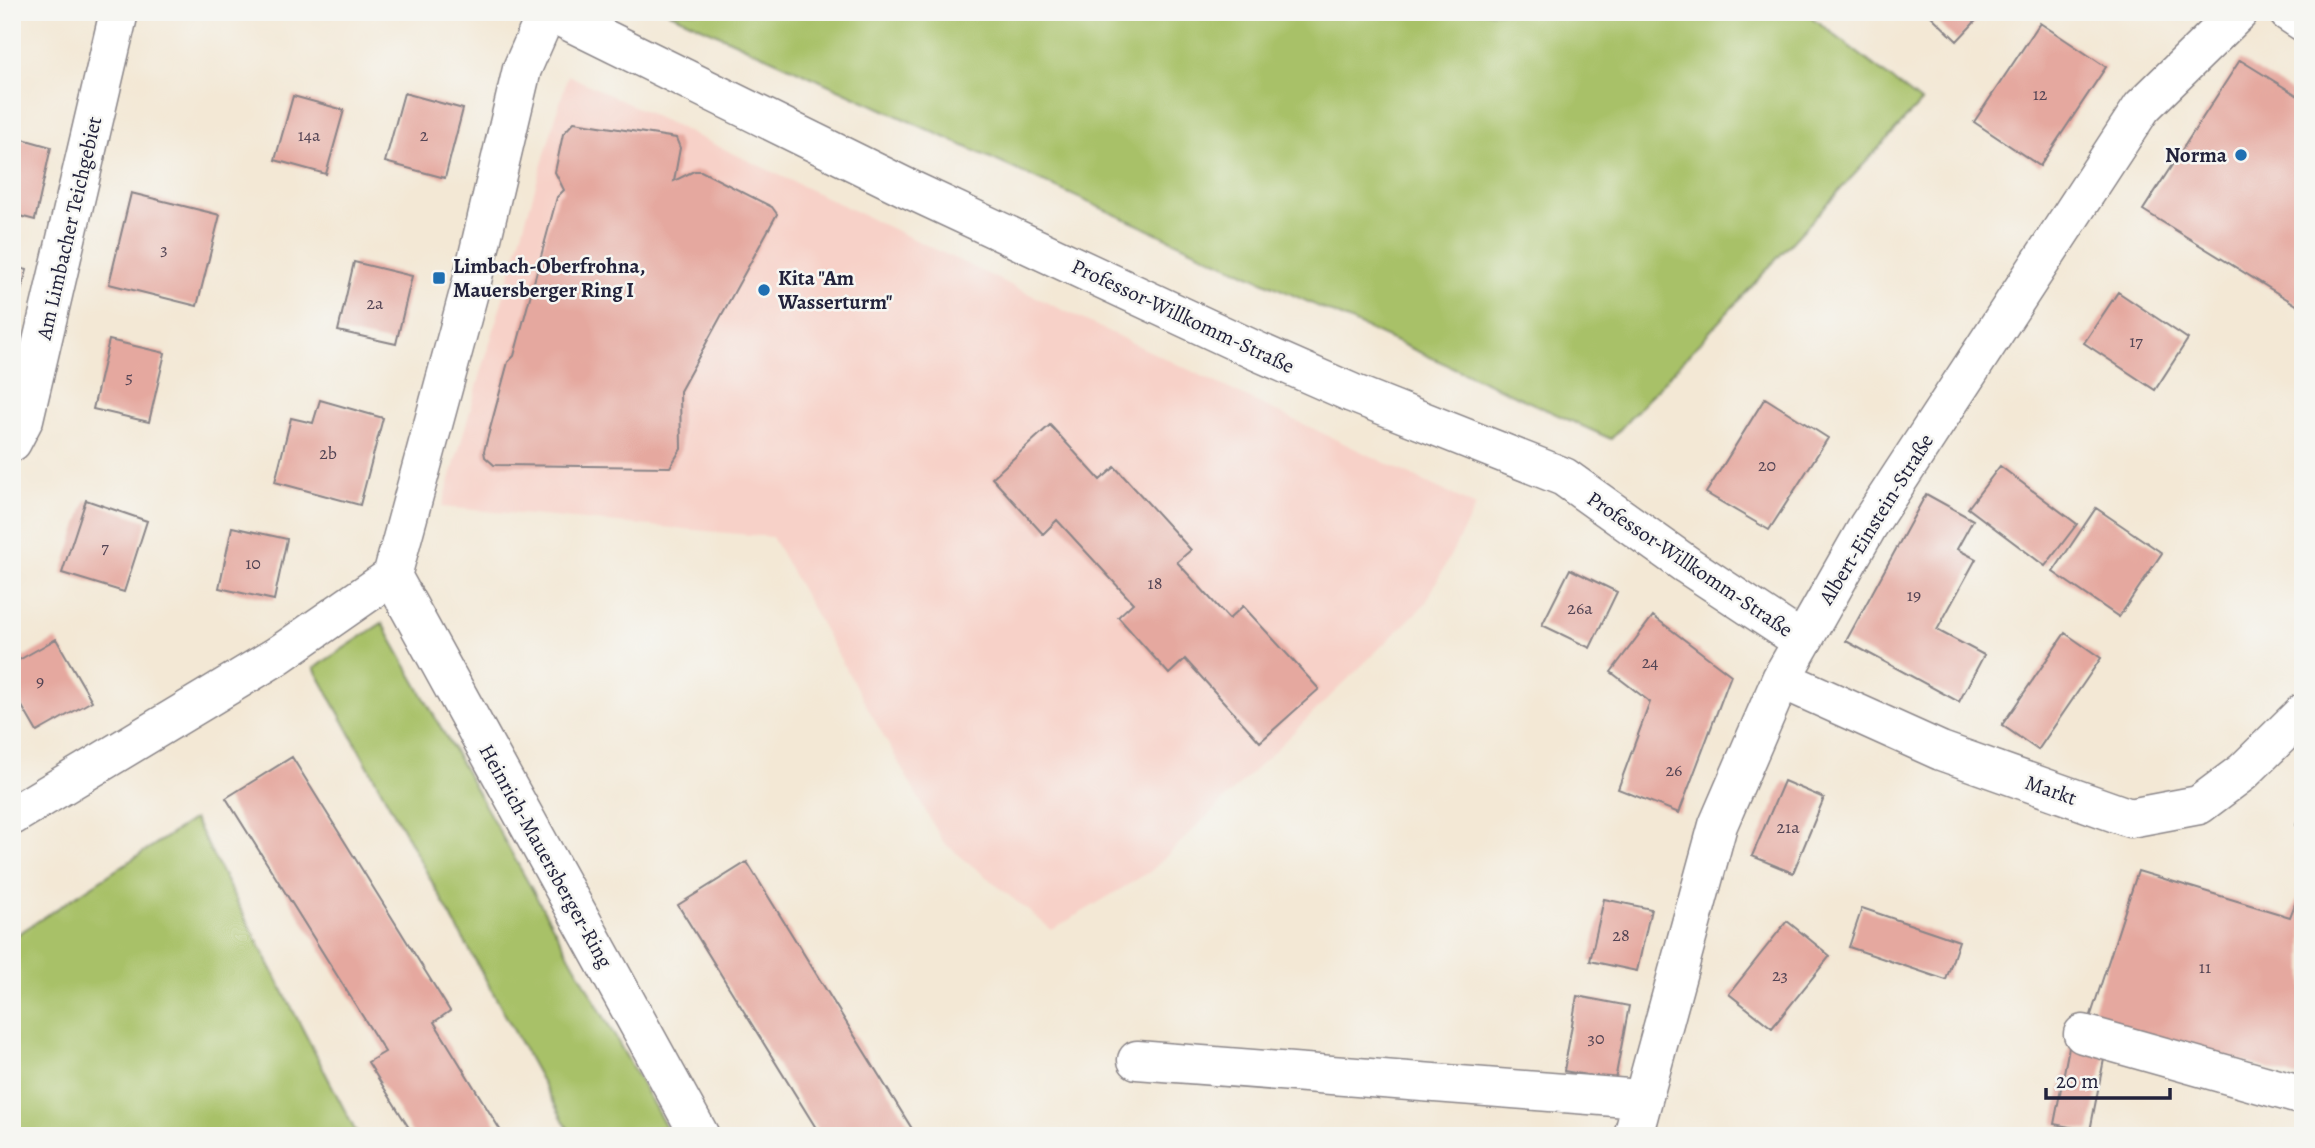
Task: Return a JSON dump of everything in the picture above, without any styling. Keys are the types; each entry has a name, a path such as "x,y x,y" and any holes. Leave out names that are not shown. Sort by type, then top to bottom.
{"street":[{"name":"Am Limbacher Teichgebiet","path":"12,442 24,419 119,12"},
{"path":"12,816 277,656 392,576 472,281 522,69 548,12"},
{"name":"Professor-Willkomm-Straße","path":"548,12 907,188 1240,343 1352,393 1564,477 1687,565 1802,641"},
{"name":"Albert-Einstein-Straße","path":"1633,1136 1718,825 1781,679 1868,526 2142,107 2239,12"},
{"path":"2288,12 2303,22"},
{"name":"Heinrich-Mauersberger-Ring","path":"392,576 700,1136"},
{"name":"Markt","path":"1781,679 1941,751 2130,818 2199,805 2243,772 2303,713"},
{"path":"2084,1034 2303,1096"},
{"path":"1137,1060 1641,1099"}],"shaded area":[{"name":"Kita \"Am Wasserturm\"","path":"568,75 1476,506 1425,604 1151,871 1052,930 943,842 772,537 442,507"}],"green space":[{"path":"668,12 1805,12 1921,102 1611,439"},
{"path":"382,623 671,1136 572,1136 314,668"},
{"path":"194,819 358,1136 12,1136 12,938"}],"building":[{"path":"1927,12 1984,12 1957,41"},
{"path":"2040,23 2106,67 2040,166 1974,122"},
{"name":"Norma","path":"2240,60 2303,99 2303,309 2143,210"},
{"path":"404,93 463,109 445,178 385,162"},
{"path":"293,96 344,110 326,174 275,160"},
{"path":"574,122 676,138 680,148 674,181 694,171 701,171 772,207 777,214 680,391 681,449 670,467 494,465 485,457 484,451 508,362 514,356 557,197 564,190 555,172 563,134"},
{"path":"12,136 51,147 35,220 12,214"},
{"path":"131,193 220,215 197,306 109,284"},
{"path":"354,262 412,276 396,344 338,331"},
{"path":"12,266 27,270 13,319 12,319"},
{"path":"2118,292 2188,339 2155,390 2084,343"},
{"path":"109,340 165,353 149,422 93,409"},
{"path":"1765,398 1828,438 1769,530 1706,493"},
{"path":"320,400 383,418 360,505 275,482 291,418 313,423"},
{"path":"1050,425 1100,480 1115,467 1191,550 1177,562 1229,619 1243,606 1319,689 1260,742 1185,659 1169,674 1118,617 1133,603 1057,520 1043,534 992,478"},
{"path":"2000,466 2077,524 2045,566 1968,508"},
{"path":"1926,494 1973,520 1957,549 1976,559 1937,630 1984,655 1959,702 1846,641"},
{"path":"86,500 147,521 124,592 62,573"},
{"path":"2096,508 2162,553 2119,617 2053,572"},
{"path":"232,527 287,539 274,600 219,588"},
{"path":"1570,569 1617,592 1590,648 1542,625"},
{"path":"1653,616 1731,675 1679,813 1618,789 1650,702 1611,672"},
{"path":"2065,633 2101,658 2038,750 2002,725"},
{"path":"56,639 92,701 37,732 12,689 12,664"},
{"path":"292,757 450,1011 434,1022 504,1136 414,1136 368,1062 385,1052 226,798"},
{"path":"1784,781 1824,798 1793,873 1752,856"},
{"path":"2303,797 2302,846 2296,826"},
{"path":"747,862 914,1132 907,1136 821,1136 678,905"},
{"path":"2138,871 2290,917 2303,883 2303,1079 2090,1018"},
{"path":"1604,899 1651,909 1637,971 1590,961"},
{"path":"1862,908 1959,941 1946,980 1849,947"},
{"path":"1787,921 1830,956 1772,1028 1729,994"},
{"path":"1577,996 1629,1006 1615,1080 1564,1071"},
{"path":"2069,1047 2105,1054 2090,1131 2054,1124"}],"place":[{"name":"Norma","path":"2241,155"},
{"name":"Limbach-Oberfrohna, Mauersberger Ring I","path":"439,278"},
{"name":"Kita \"Am Wasserturm\"","path":"764,290"}]}
